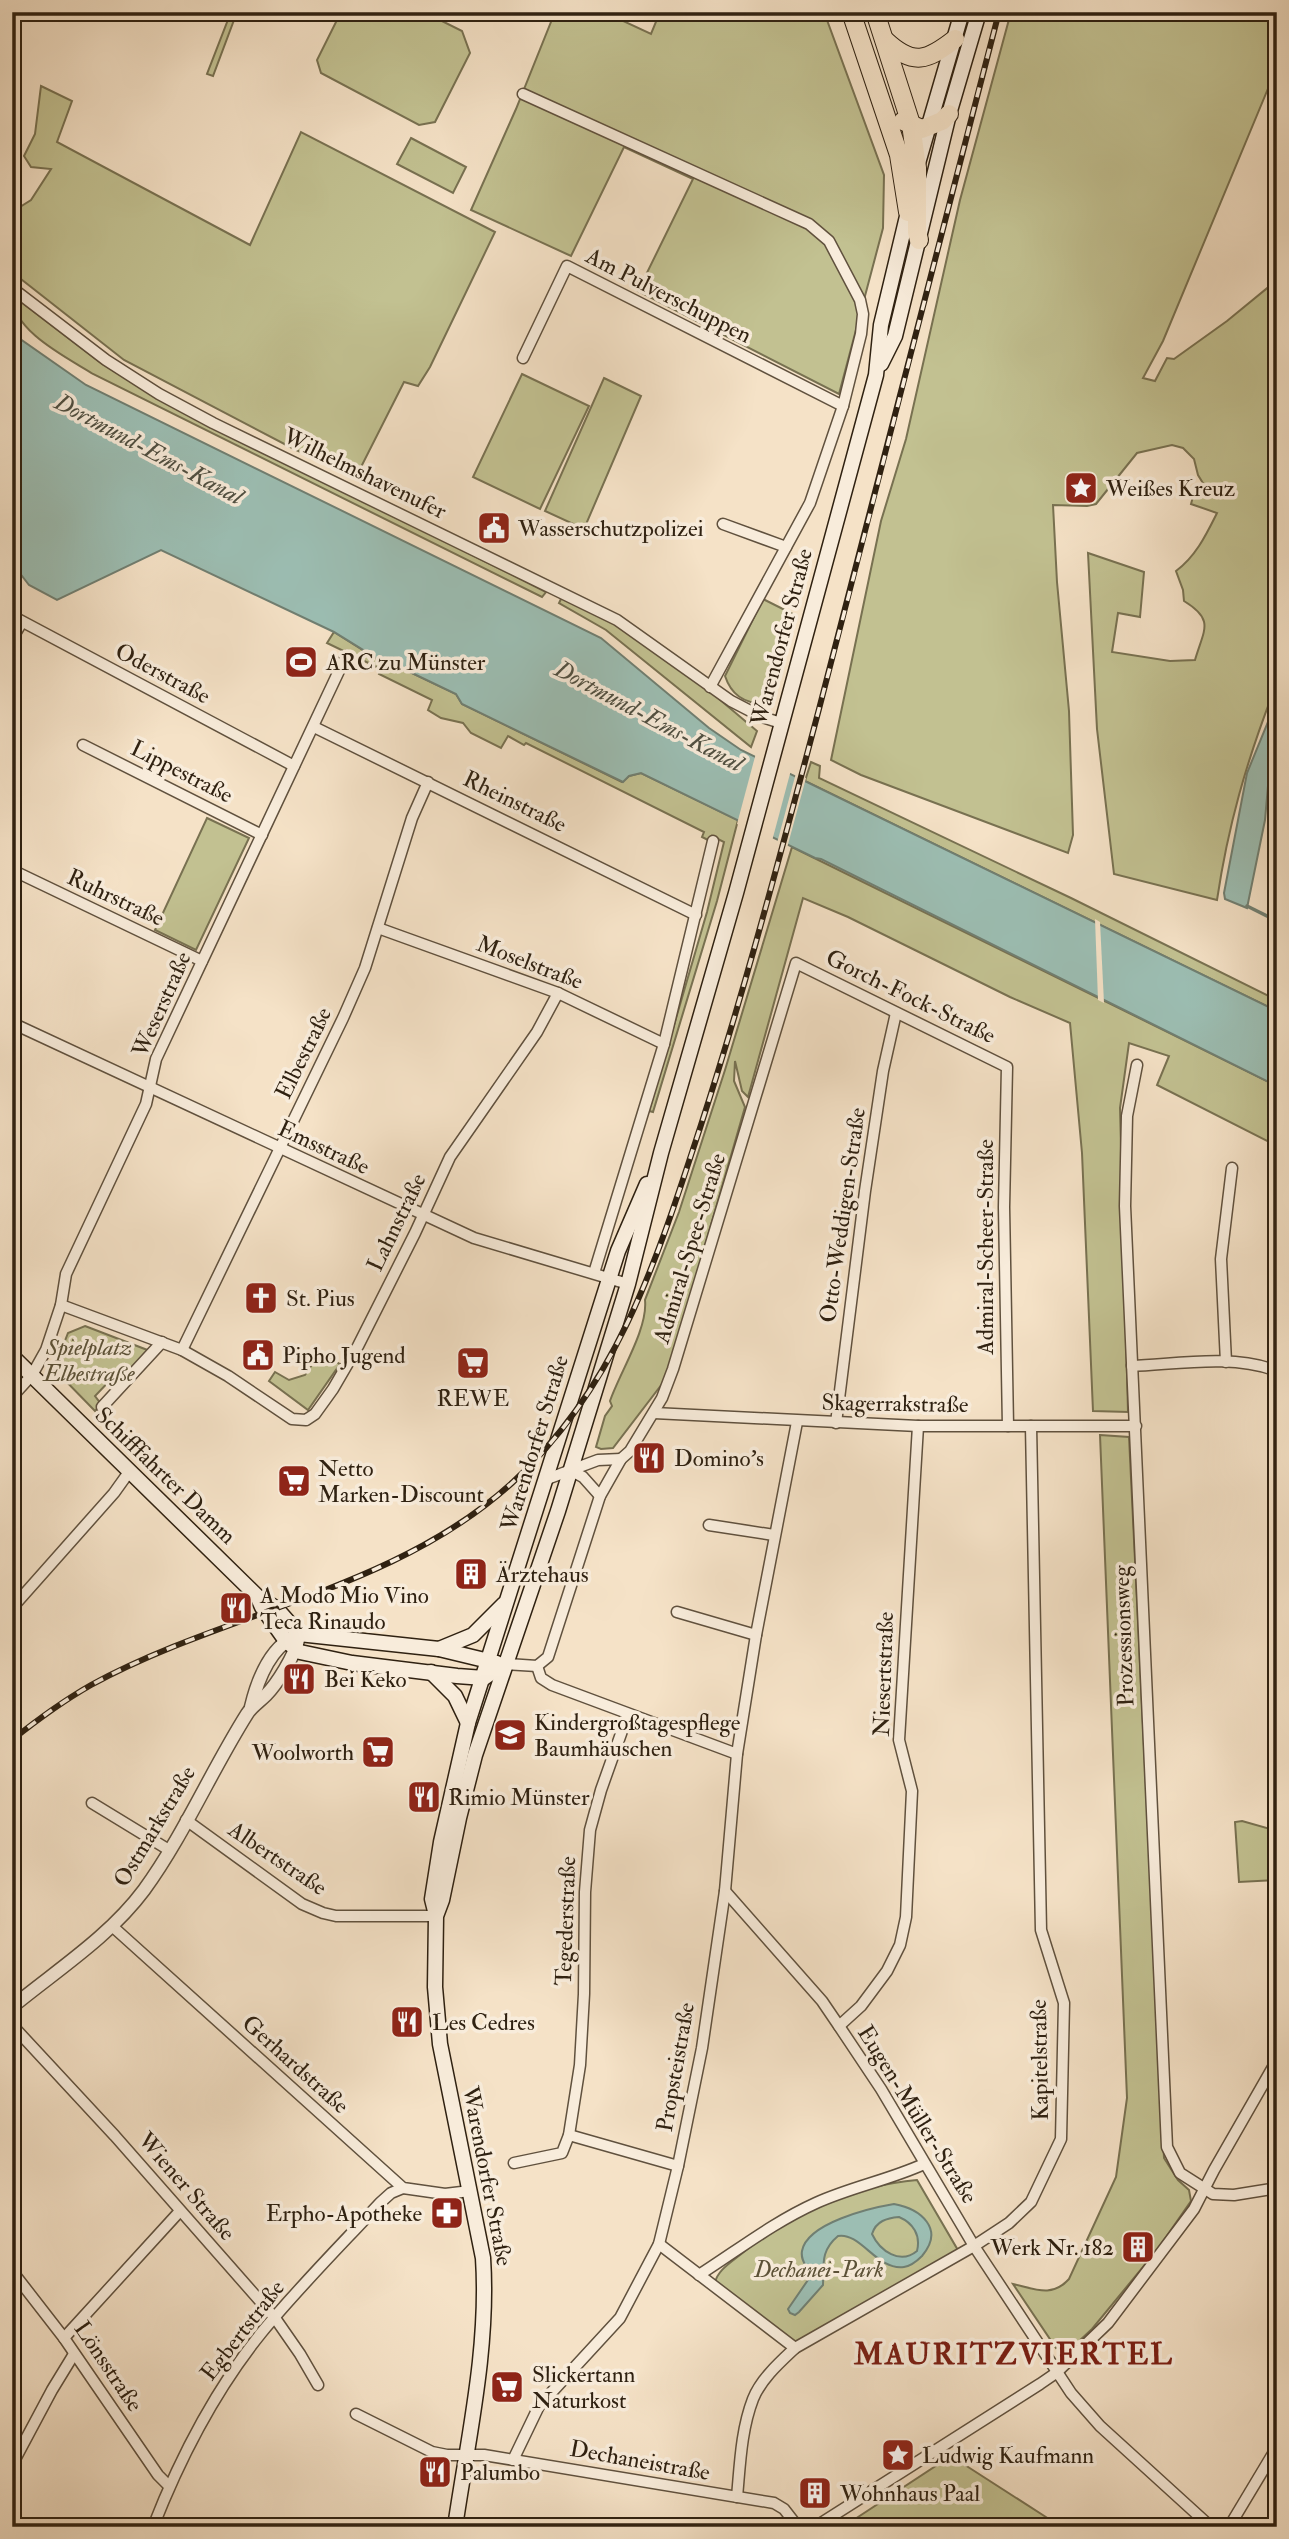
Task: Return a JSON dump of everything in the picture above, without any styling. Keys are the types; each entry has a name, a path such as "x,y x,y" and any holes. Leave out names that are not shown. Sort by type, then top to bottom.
{"highway":[{"path":"851,12 899,155 908,212"},
{"path":"858,33 873,12"},
{"path":"873,12 911,124 917,168 919,240"},
{"path":"884,40 901,55 914,58 936,52 955,39"},
{"path":"886,113 922,129 942,121 949,114"}],"main road":[{"name":"Warendorfer Straße","path":"436,1916 475,1755 570,1471 644,1228 660,1153 752,836 876,375 881,325 917,168 962,12"},
{"name":"Warendorfer Straße","path":"876,375 895,336 949,114 979,12"},
{"name":"Warendorfer Straße","path":"455,2527 485,2308 483,2258 440,2044 435,1987 436,1916 432,1899 441,1842 468,1723 618,1251 660,1153"},
{"name":"Schifffahrter Damm","path":"12,1356 258,1597 262,1607 294,1642"},
{"path":"439,1649 473,1635 508,1600"},
{"path":"294,1642 439,1649 506,1664"},
{"path":"294,1642 352,1663 484,1678 506,1664"},
{"path":"431,1672 455,1696 468,1723"}],"street":[{"name":"Warendorfer Straße","path":"523,94 808,224 829,241 860,300 863,314 861,334 843,406 810,503 710,687"},
{"name":"Am Pulverschuppen","path":"523,358 567,266 843,406"},
{"name":"Wilhelmshavenufer","path":"12,288 106,360 159,394 213,423 617,620 647,639 710,687 762,718 781,723"},
{"name":"Warendorfer Straße","path":"723,524 786,547"},
{"path":"12,639 17,619"},
{"name":"Oderstraße","path":"17,619 294,766"},
{"name":"Weserstraße","path":"12,1397 32,1375 46,1350 61,1305 69,1266 137,1125 156,1059 346,656"},
{"name":"Rheinstraße","path":"314,727 696,915"},
{"name":"Lippestraße","path":"83,745 262,835"},
{"name":"Elbestraße","path":"182,1350 365,968 412,818 428,782"},
{"path":"594,1273 664,1044 713,841"},
{"name":"Ruhrstraße","path":"12,870 202,961"},
{"name":"Moselstraße","path":"378,928 558,993 664,1044"},
{"name":"Gorch-Fock-Straße","path":"796,963 1007,1067"},
{"name":"Admiral-Spee-Straße","path":"621,1459 654,1413 673,1369 796,963"},
{"name":"Lahnstraße","path":"182,1350 247,1388 292,1419 306,1420 322,1404 345,1370 423,1217 450,1157 537,1032 558,993"},
{"name":"Otto-Weddigen-Straße","path":"836,1423 867,1178 883,1071 896,1013"},
{"name":"Emsstraße","path":"12,1023 423,1217 474,1238 628,1284"},
{"name":"Prozessionsweg","path":"1137,1065 1126,1116 1125,1206 1167,2147 1180,2173 1204,2190"},
{"name":"Admiral-Scheer-Straße","path":"1007,1067 1004,1207 1008,1426"},
{"path":"1226,1362 1221,1259 1232,1168"},
{"path":"61,1305 182,1350"},
{"path":"103,1407 162,1342"},
{"path":"1132,1366 1226,1362 1251,1364 1277,1371"},
{"name":"Skagerrakstraße","path":"654,1413 918,1426 1136,1426"},
{"name":"Propsteistraße","path":"513,2460 539,2406 620,2318 659,2244 702,2048 725,1891 737,1754 774,1535 797,1422"},
{"name":"Niesertstraße","path":"839,2026 861,2006 887,1971 900,1945 905,1917 912,1791 899,1740 918,1426"},
{"name":"Kapitelstraße","path":"737,2497 745,2426 753,2398 776,2366 795,2348 974,2246 1009,2223 1031,2202 1061,2139 1064,2003 1041,1930 1031,1426"},
{"path":"547,1479 598,1460 621,1459"},
{"path":"506,1664 537,1666 548,1657 600,1496 621,1459"},
{"name":"Warendorfer Straße","path":"570,1471 583,1477 600,1496"},
{"path":"12,1608 130,1472"},
{"path":"709,1525 774,1535"},
{"path":"677,1612 756,1636"},
{"name":"Ostmarkstraße","path":"12,2007 112,1926 143,1890 251,1707 268,1693 294,1642"},
{"path":"537,1666 541,1678 552,1685 737,1754"},
{"name":"Tegederstraße","path":"569,2135 580,2065 585,1892 590,1830 628,1714"},
{"path":"92,1803 169,1850"},
{"name":"Albertstraße","path":"186,1820 294,1899 323,1913 337,1916 436,1916"},
{"name":"Eugen-Müller-Straße","path":"725,1891 822,2001 881,2089 974,2246 1056,2373 1100,2426 1210,2527"},
{"name":"Gerhardstraße","path":"112,1926 403,2188"},
{"name":"Wiener Straße","path":"12,2025 115,2136 275,2318 318,2385"},
{"path":"816,2527 1056,2373 1116,2315 1195,2210 1277,2060"},
{"path":"514,2163 562,2153 569,2135 678,2166"},
{"path":"699,2274 792,2214 820,2201 924,2164"},
{"path":"403,2188 445,2194 470,2191"},
{"name":"Egbertstraße","path":"153,2527 169,2486 213,2401 261,2333 380,2202 403,2188"},
{"path":"1204,2190 1221,2196 1277,2188"},
{"path":"64,2338 180,2211"},
{"path":"659,2244 795,2348"},
{"name":"Lönsstraße","path":"12,2271 64,2338 158,2475 169,2486"},
{"path":"12,2465 74,2354"},
{"path":"356,2414 432,2452 447,2455 466,2454"},
{"path":"1229,2527 1277,2447"},
{"name":"Dechaneistraße","path":"466,2454 774,2503 784,2509 798,2527"}],"green space":[{"path":"231,12 237,12 213,76 207,74"},
{"path":"341,12 424,12 462,31 470,53 435,122 419,125 321,73 317,60"},
{"path":"555,12 604,12 651,34 660,12 824,12 884,175 883,228 839,394 638,291 693,179 624,147 571,256 471,210"},
{"path":"1011,12 1277,12 1277,67 1163,341 1143,378 1155,381 1167,358 1174,359 1227,321 1277,280 1277,691 1273,693 1246,770 1217,900 1114,874 1097,729 1088,553 1144,572 1140,617 1118,613 1112,652 1170,661 1195,660 1204,633 1200,614 1184,601 1176,571 1195,552 1217,513 1191,504 1194,493 1206,488 1198,475 1194,459 1183,448 1172,445 1137,453 1096,504 1053,505 1069,711 1073,835 1068,853 861,775 831,760 881,521 906,439 960,200"},
{"path":"41,86 72,101 57,142 250,245 301,132 495,232 430,367 418,386 404,382 356,477 294,449 124,360 12,272 12,212 31,200 51,169 31,167 24,156 35,134"},
{"path":"411,138 466,167 453,193 397,164"},
{"path":"12,295 101,363 149,393 546,592 542,597 93,374 42,342 21,320 14,308"},
{"path":"522,374 589,406 540,509 473,477"},
{"path":"604,378 641,396 584,529 545,511"},
{"path":"567,598 616,623 693,677 757,731 751,747 606,630 559,603 561,599"},
{"path":"763,599 793,614 769,703 754,703 736,694 725,676"},
{"path":"334,632 385,664 389,662 456,694 462,704 622,782 629,776 641,773 738,820 717,901 653,1112 649,1111 707,912 724,842 712,836 710,841 702,837 704,832 526,743 524,745 508,736 501,748 471,733 463,723 441,718 428,710 432,700 379,674 381,669 327,643"},
{"path":"811,762 820,766 819,778 1277,1000 1277,1011 805,781"},
{"path":"207,818 249,838 196,950 155,930"},
{"path":"792,847 1277,1086 1277,1146 1157,1085 1169,1056 1129,1043 1120,1108 1128,1412 1093,1411 1082,1153 1070,1023 803,898 748,1097 742,1091 735,1061 734,1081 745,1107 671,1364 662,1384 613,1448 596,1447 605,1416 612,1406 610,1401 638,1337 645,1300 679,1212"},
{"name":"Spielplatz Elbestraße","path":"85,1326 150,1351 121,1381 115,1375 95,1396 101,1404 95,1411 54,1369 68,1333"},
{"path":"320,1353 340,1364 308,1410 269,1381 275,1372 289,1380 305,1375"},
{"path":"1100,1435 1129,1437 1164,2158 1178,2180 1189,2190 1191,2201 1157,2250 1092,2329 1077,2343 1056,2348 1013,2284 1036,2290 1050,2290 1063,2285 1069,2279 1116,2177 1127,2098"},
{"path":"1242,1821 1277,1831 1277,1880 1239,1882 1235,1822"},
{"name":"Dechanei-Park","path":"917,2180 959,2252 795,2344 715,2283 721,2271 732,2261 800,2215 870,2188"},
{"path":"951,2456 1061,2527 860,2527 852,2521"}],"water":[{"name":"Dortmund-Ems-Kanal","path":"12,329 16,336 86,385 601,638 709,728 741,750 1277,1011 1277,1086 821,859 641,773 629,776 623,782 462,704 456,694 389,662 386,664 334,632 161,550 57,600 29,585 12,563"},
{"path":"1277,700 1277,749 1247,908 1225,899 1224,893 1247,773"},
{"path":"894,2204 913,2210 927,2222 931,2237 922,2256 909,2266 894,2267 854,2240 838,2236 826,2253 823,2285 799,2312 795,2315 790,2313 788,2309 810,2277 802,2255 806,2241 815,2232 841,2218","holes":["899,2217 912,2226 918,2245 917,2251 904,2257 885,2251 872,2234 882,2221"]}],"pier":[{"path":"756,753 791,770 772,841 737,824"},
{"path":"796,773 806,778 787,848 777,843"},
{"path":"1095,919 1100,922 1104,1003 1098,1000"}],"waterway":[{"path":"1247,906 1277,921"}],"railway":[{"path":"12,1740 81,1691 144,1659 363,1574 416,1549 466,1519 513,1482 549,1444 580,1404 607,1362 650,1272 700,1128 742,990 831,665 999,12"}],"place":[{"name":"Weißes Kreuz","path":"1081,488"},
{"name":"Wasserschutzpolizei","path":"494,528"},
{"name":"ARC zu Münster","path":"301,662"},
{"name":"St. Pius","path":"261,1298"},
{"name":"Pipho Jugend","path":"258,1355"},
{"name":"REWE","path":"473,1363"},
{"name":"Domino's","path":"649,1458"},
{"name":"Netto Marken-Discount","path":"294,1481"},
{"name":"Ärztehaus","path":"471,1574"},
{"name":"A Modo Mio Vino Teca Rinaudo","path":"236,1608"},
{"name":"Bei Keko","path":"299,1679"},
{"name":"Kindergroßtagespflege Baumhäuschen","path":"510,1735"},
{"name":"Woolworth","path":"378,1752"},
{"name":"Rimio Münster","path":"424,1797"},
{"name":"Les Cedres","path":"407,2022"},
{"name":"Erpho-Apotheke","path":"447,2213"},
{"name":"Werk Nr. 182","path":"1138,2247"},
{"name":"Slickertann Naturkost","path":"507,2387"},
{"name":"Ludwig Kaufmann","path":"898,2455"},
{"name":"Palumbo","path":"435,2472"},
{"name":"Wohnhaus Paal","path":"815,2493"}],"district":[{"name":"MAURITZVIERTEL","path":"1014,2354"}]}
